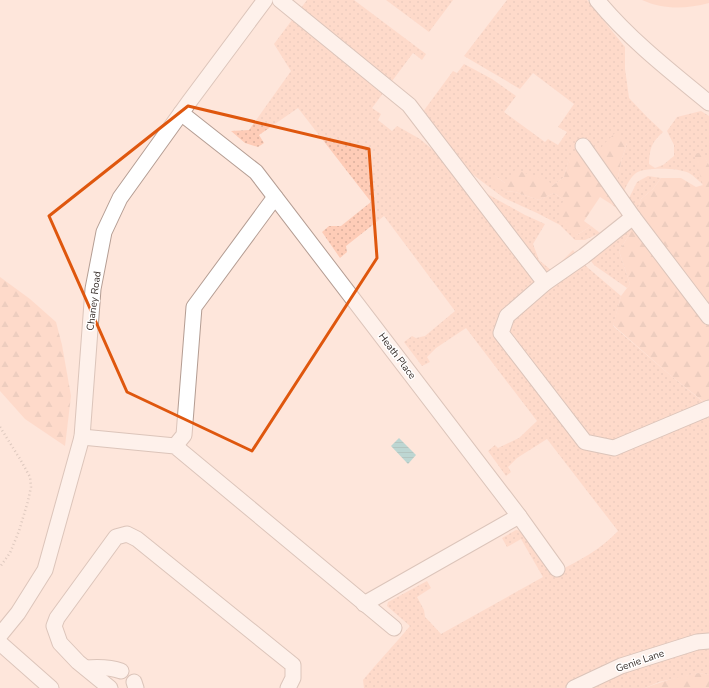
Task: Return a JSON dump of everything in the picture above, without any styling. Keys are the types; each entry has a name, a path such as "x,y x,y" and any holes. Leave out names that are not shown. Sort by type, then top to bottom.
{"street":[{"name":"Chaney Road","path":"0,635 18,613 45,570 82,437 93,289 104,232 120,198 265,0"},
{"path":"280,0 409,105 545,283"},
{"path":"597,0 610,16 651,55 709,103"},
{"name":"Heath Place","path":"181,113 256,172 519,516 557,569"},
{"path":"583,146 633,217 709,317"},
{"path":"175,446 184,435 194,307 275,197"},
{"path":"633,217 584,256 545,283 507,316 502,333 585,442 614,448 709,408"},
{"path":"82,437 175,446 394,628"},
{"path":"364,604 519,516"},
{"path":"110,688 60,643 54,626 57,618 116,538 127,534 137,539 293,665 293,678 288,688"},
{"name":"Genie Lane","path":"574,688 621,666 697,642 709,642"},
{"path":"0,643 51,688"},
{"path":"86,668 114,668 121,671"}],"path":[{"path":"0,427 30,477 31,487 19,531 10,553 0,567"}],"highlighted area":[{"path":"188,106 369,149 377,258 252,451 127,392 49,216"}],"green space":[{"path":"307,0 354,0 426,54 422,60 413,53 372,108 381,114 378,120 392,131 397,126 420,139 482,191 525,215 545,224 533,244 539,260 552,271 573,250 587,267 621,296 613,326 707,405 709,410 709,675 699,673 659,682 645,688 364,688 363,680 410,626 387,606 388,602 427,581 431,588 417,597 424,610 425,617 441,634 543,577 521,539 507,547 502,538 516,530 524,531 557,572 597,549 618,531 547,439 517,458 508,467 511,472 506,476 488,451 495,445 498,448 519,438 537,421 466,328 436,348 427,357 430,362 422,366 404,342 412,336 416,338 425,336 455,311 384,216 346,246 347,252 340,258 322,232 329,226 341,226 371,202 298,108 259,135 264,143 258,147 245,143 231,131 249,130 291,71 274,44"},
{"path":"386,0 453,0 429,32"},
{"path":"507,0 587,0 625,47 625,69 629,98 663,132 652,146 649,164 655,168 663,165 674,156 674,145 667,131 677,117 701,111 709,116 709,165 702,153 703,185 691,174 684,171 662,169 640,171 630,180 618,209 611,204 627,143 599,149 569,159 564,177 552,186 505,183 494,175 505,191 515,192 539,200 554,193 564,200 577,235 591,226 600,233 585,240 575,240 560,225 504,198 476,177 414,124 453,71 457,73 464,64 492,79 516,96 504,112 545,142 548,139 558,145 567,132 558,127 574,104 533,73 520,89 464,56"},
{"path":"642,0 709,0 709,3 675,8 659,6"},
{"path":"617,131 627,143 621,162 614,197 611,204 600,197 584,221 591,226 577,235 558,220 560,207 564,200 554,193 539,200 515,192 505,191 492,184 494,175 505,183 515,170 548,180 552,186 564,177 569,158 580,146 599,149"},
{"path":"702,152 709,165 709,406 670,375 613,325 621,296 630,284 619,251 629,235 641,199 653,189 661,178 681,178 696,187 703,185 694,154"},
{"path":"648,176 661,178 653,189 641,199 629,235 619,251 630,284 627,288 594,265 581,248 596,242 620,218 637,182"},
{"path":"0,277 30,299 56,322 62,345 71,396 65,446 25,419 0,391"},
{"path":"699,673 709,675 709,688 645,688 672,679"}],"water":[{"path":"399,438 416,455 408,464 391,446"}]}
